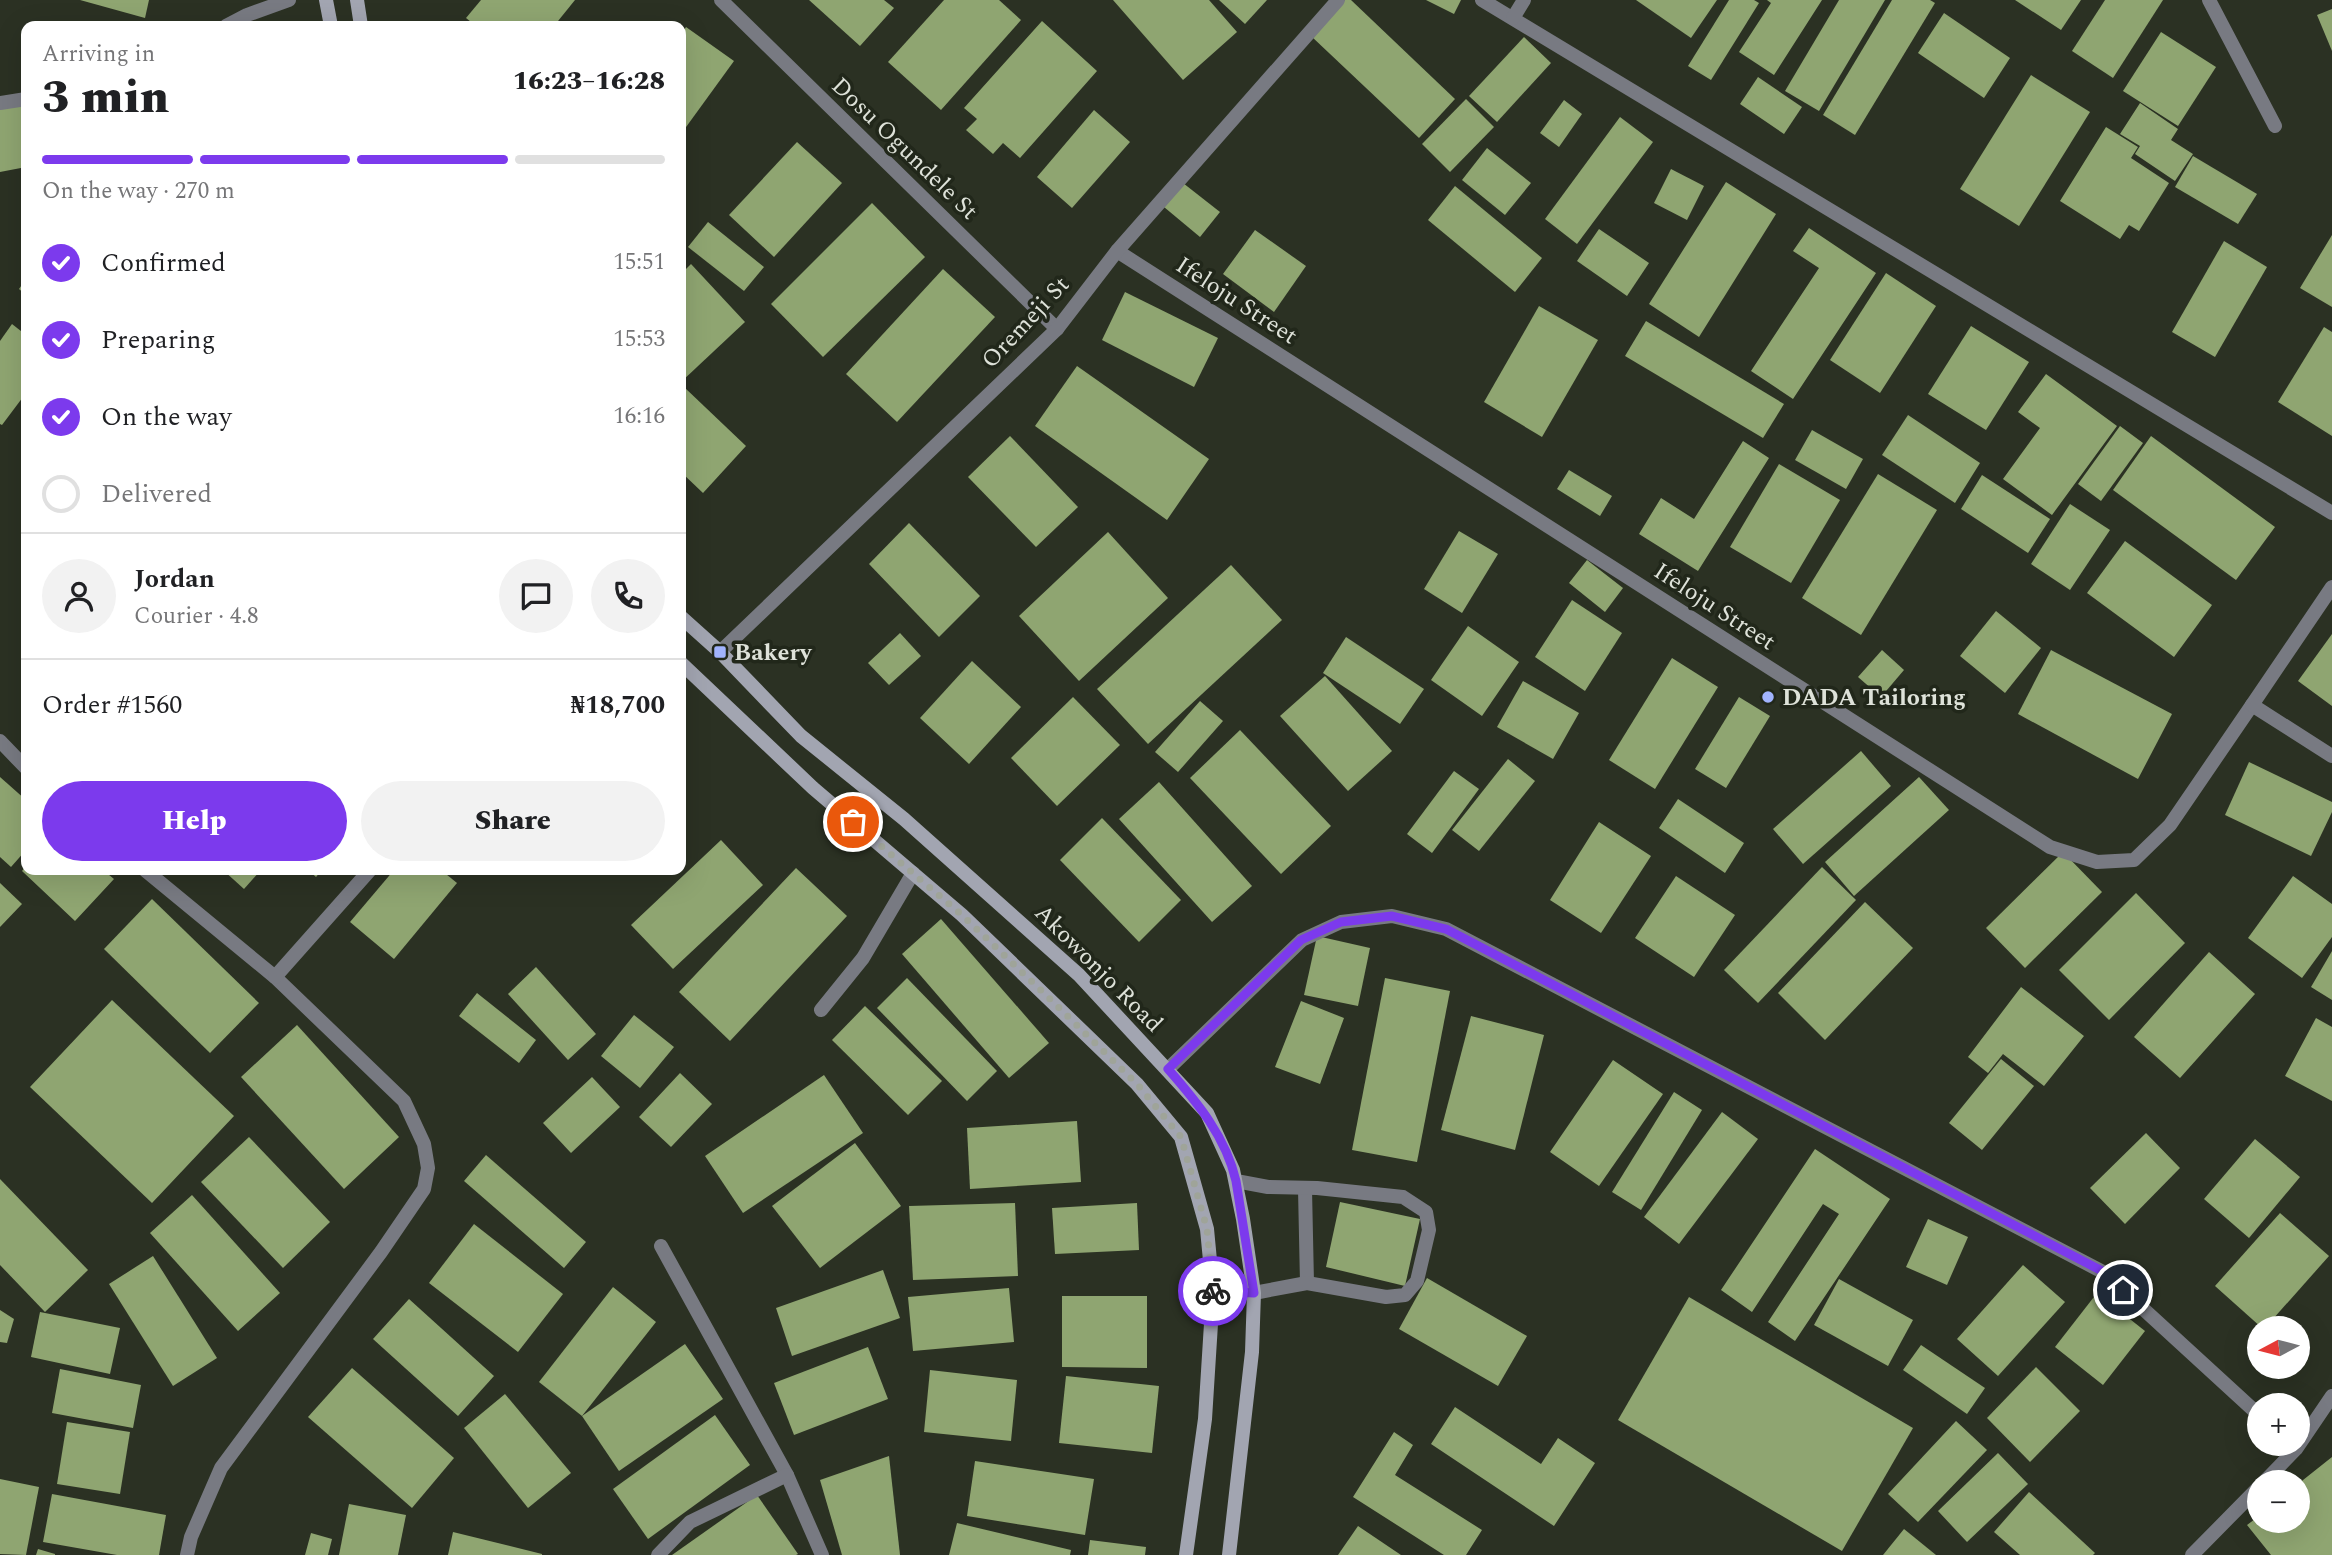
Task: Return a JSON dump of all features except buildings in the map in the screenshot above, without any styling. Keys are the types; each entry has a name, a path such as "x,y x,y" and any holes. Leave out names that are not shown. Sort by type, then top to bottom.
{"main road":[{"path":"326,0 330,21"},
{"path":"357,0 360,21"},
{"name":"Akowonjo Road","path":"686,621 720,652 801,736 904,819 1079,975 1207,1113 1234,1170 1254,1293 1252,1352 1229,1555"},
{"path":"686,668 813,788 962,915 1137,1084 1181,1137 1207,1229 1213,1292 1205,1419 1186,1555"}],"street":[{"path":"236,21 289,0"},
{"name":"Dosu Ogundele St","path":"722,0 1056,329"},
{"name":"Oremeji St","path":"720,652 1056,329 1117,251 1338,0"},
{"path":"1482,0 2332,513"},
{"path":"1513,18 1524,0"},
{"path":"2209,0 2275,126"},
{"path":"0,103 21,100"},
{"name":"Ifeloju Street","path":"1117,251 2050,847 2097,862 2134,860 2170,825 2332,587"},
{"path":"2252,705 2332,756"},
{"path":"1,744 21,763"},
{"path":"821,1010 863,958 913,873"},
{"path":"151,875 275,977 404,1101 424,1144 428,1168 424,1189 396,1231 270,1406 221,1468 191,1536 187,1555"},
{"path":"275,977 366,875"},
{"path":"1168,1069 1301,940 1341,922 1392,916 1446,929 2104,1272 2247,1404"},
{"path":"1213,1292 1254,1293 1307,1283 1386,1297 1405,1295 1417,1281 1429,1230 1426,1212 1403,1197 1317,1188 1268,1187 1236,1181"},
{"path":"1305,1189 1307,1283"},
{"path":"661,1246 787,1475 822,1555"},
{"path":"2310,1424 2332,1396"},
{"path":"2274,1470 2285,1456"},
{"path":"658,1555 690,1522 787,1475"},
{"path":"2192,1555 2247,1499"}],"way so far":[{"path":"853,822 962,915 1048,997 1137,1084 1181,1137 1207,1229 1213,1291"}],"place":[{"name":"Bakery","path":"720,652"},
{"name":"DADA Tailoring","path":"1768,697"}],"route":[{"path":"1213,1291 1254,1293 1244,1219 1234,1170 1207,1113 1168,1069 1301,940 1341,922 1392,916 1446,929 2104,1272 2123,1290"}]}
